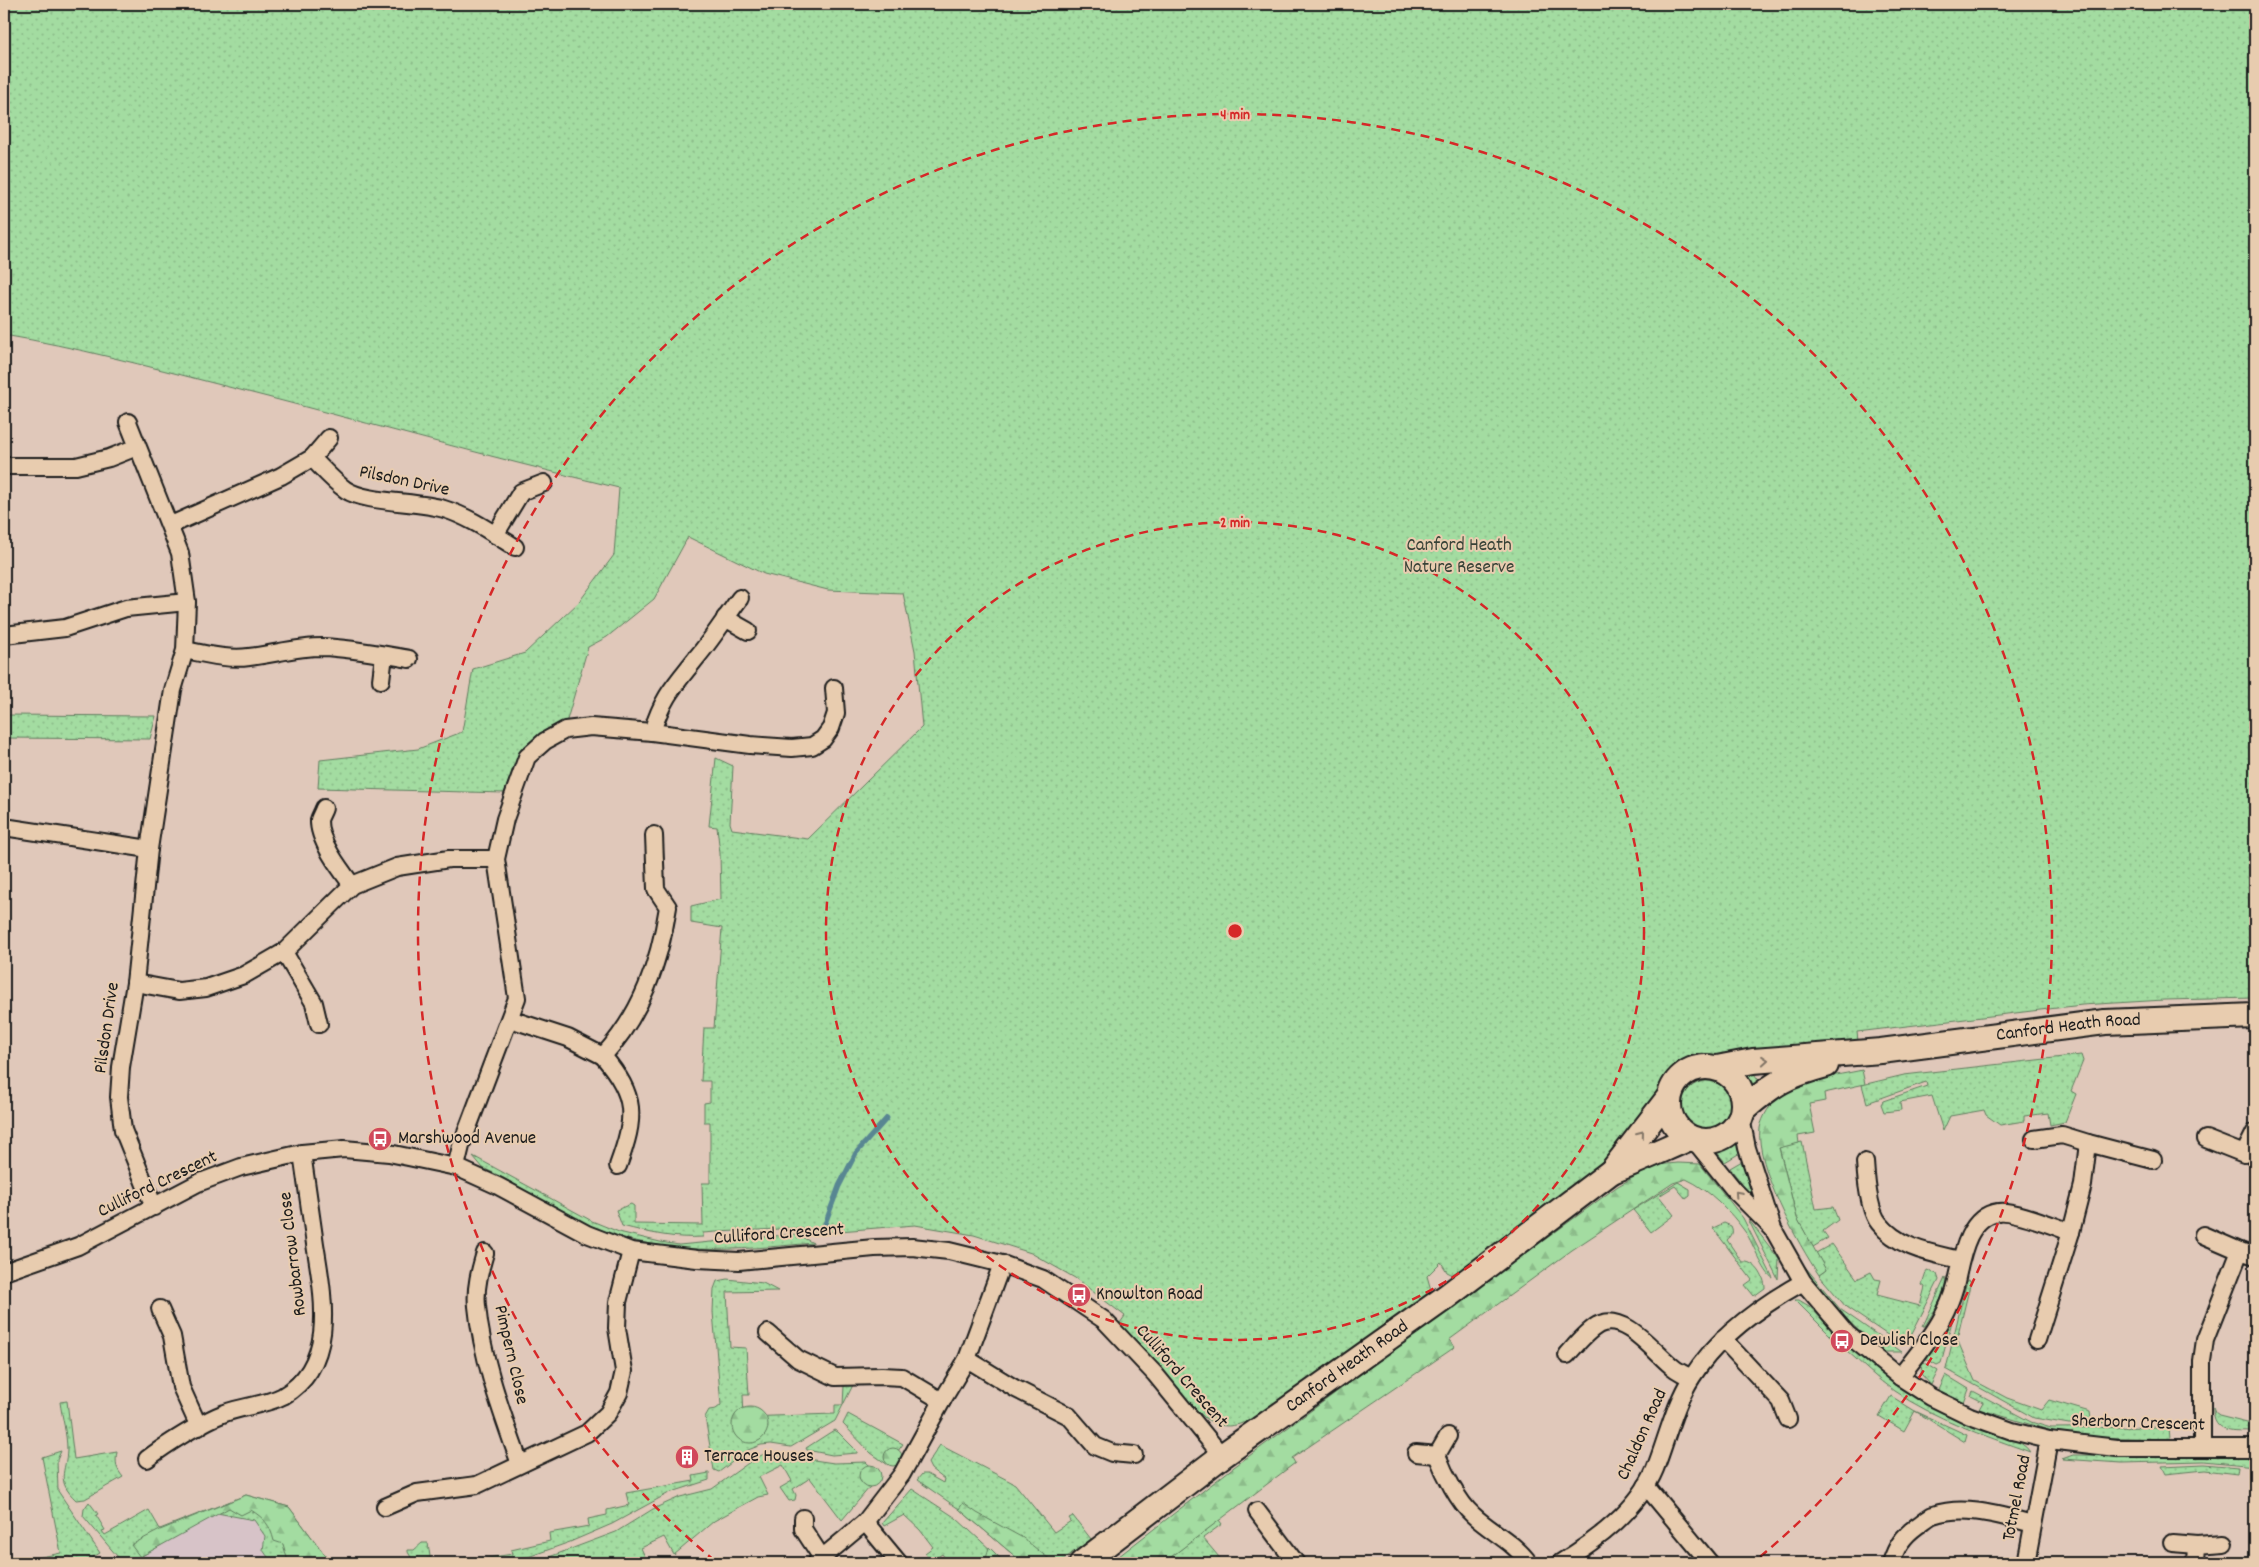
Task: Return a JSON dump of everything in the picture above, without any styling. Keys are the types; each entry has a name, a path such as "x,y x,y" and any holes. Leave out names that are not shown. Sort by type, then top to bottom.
{"main road":[{"name":"Canford Heath Road","path":"1717,1068 1753,1061 1881,1050 2105,1022 2255,1016"},
{"name":"Canford Heath Road","path":"1742,1114 1776,1082 1791,1075 1881,1050"},
{"path":"1717,1068 1735,1080 1741,1090 1742,1114 1735,1128 1726,1136 1716,1141 1692,1139 1677,1128 1670,1114 1669,1097 1674,1085 1692,1069 1717,1068"},
{"name":"Canford Heath Road","path":"1082,1563 1222,1456 1446,1296 1612,1171 1669,1097"},
{"name":"Canford Heath Road","path":"1612,1171 1692,1139"}],"street":[{"name":"Pilsdon Drive","path":"128,422 171,525 180,553 188,602 185,650 173,690 149,849 135,984 121,1067 119,1097 120,1117 130,1149 154,1207"},
{"path":"171,525 281,476 312,458 329,438"},
{"path":"4,466 76,466 110,458 137,447"},
{"name":"Pilsdon Drive","path":"312,458 347,490 363,497 416,502 444,509 470,519 515,546"},
{"path":"495,535 521,492 544,483"},
{"path":"652,732 659,708 674,685 698,657 740,598"},
{"path":"4,634 65,628 126,608 188,602"},
{"path":"726,618 748,631"},
{"path":"185,650 248,658 297,648 321,647 360,650 409,659"},
{"path":"381,680 384,655"},
{"path":"456,1167 461,1146 517,998 496,859 505,819 527,757 545,741 565,730 591,727 652,732 742,744 792,748 812,746 823,739 831,728 836,713 834,688"},
{"path":"324,808 319,820 324,842 334,861 352,885"},
{"path":"4,827 149,849"},
{"path":"603,1056 621,1036 634,1016 664,938 668,907 656,889 654,835"},
{"path":"135,984 179,991 206,988 244,975 284,952 352,885 398,867 449,859 496,859"},
{"path":"284,952 314,1003 319,1024"},
{"path":"510,1019 568,1038 603,1056 617,1073 626,1089 631,1106 628,1139 618,1166"},
{"name":"Sherborn Crescent","path":"1742,1114 1747,1148 1773,1229 1803,1282 1848,1334 1900,1377 1970,1416 2012,1431 2049,1440 2118,1448 2255,1448"},
{"path":"2206,1139 2244,1154 2255,1132"},
{"path":"2034,1139 2062,1135 2153,1160"},
{"name":"Sherborn Crescent","path":"1692,1139 1735,1191 1773,1229"},
{"path":"2037,1340 2071,1232 2083,1185 2088,1143"},
{"name":"Culliford Crescent","path":"4,1272 78,1246 198,1183 241,1167 302,1153 344,1149 389,1153 456,1167 498,1186 587,1234 631,1251 697,1259 740,1261 912,1246 949,1250 1002,1264 1043,1279 1104,1320 1156,1374 1222,1456"},
{"name":"Rowbarrow Close","path":"147,1459 167,1444 223,1414 271,1401 283,1395 307,1376 315,1361 324,1305 302,1153"},
{"path":"1865,1162 1867,1189 1878,1222 1894,1237 1917,1250 1960,1260"},
{"path":"1900,1377 1941,1319 1954,1288 1960,1260 1976,1225 1986,1216 1999,1211 2016,1214 2071,1232"},
{"path":"2202,1235 2248,1254 2205,1340 2202,1361 2202,1447"},
{"path":"385,1507 417,1493 477,1485 587,1434 608,1413 619,1393 624,1371 618,1328 618,1302 631,1251"},
{"name":"Pimpern Close","path":"485,1253 478,1276 477,1304 497,1402 520,1464"},
{"path":"803,1518 803,1529 819,1560 865,1522 899,1480 942,1400 968,1359 1002,1264"},
{"name":"Chaldon Road","path":"1560,1563 1580,1550 1627,1512 1646,1486 1677,1406 1691,1378 1723,1339 1783,1293 1803,1282"},
{"path":"160,1309 172,1336 181,1387 199,1427"},
{"name":"Chaldon Road","path":"1567,1354 1598,1326 1607,1322 1616,1323 1632,1331 1675,1369 1691,1378"},
{"path":"768,1333 798,1359 835,1377 902,1377 942,1400"},
{"path":"1723,1339 1781,1400 1788,1419"},
{"path":"968,1359 1016,1389 1069,1416 1095,1446 1112,1453 1134,1454"},
{"path":"1437,1455 1448,1436"},
{"name":"Totmel Road","path":"2026,1563 2049,1440"},
{"path":"1416,1453 1437,1455"},
{"path":"1437,1455 1456,1491 1471,1514 1520,1550 1529,1563"},
{"path":"1646,1486 1710,1563"},
{"path":"1891,1563 1896,1547 1909,1532 1932,1515 1962,1510 1982,1512 2033,1524"},
{"path":"1258,1511 1296,1563"},
{"path":"865,1522 898,1563"},
{"path":"2172,1543 2198,1545 2223,1543"},
{"path":"2196,1563 2198,1545"}],"shaded area":[{"path":"217,1513 254,1520 265,1536 263,1550 272,1563 135,1563 140,1557"}],"green space":[{"name":"Canford Heath Nature Reserve","path":"4,4 2255,4 2255,998 2164,1000 2082,1005 1857,1032 1858,1041 1713,1057 1688,1063 1669,1075 1650,1109 1620,1146 1561,1198 1455,1276 1447,1272 1441,1262 1427,1276 1431,1290 1429,1296 1248,1421 1231,1426 1216,1424 1205,1418 1092,1305 1093,1302 1120,1323 1125,1316 1075,1278 1031,1253 974,1235 915,1225 814,1233 800,1228 716,1232 703,1233 703,1237 662,1235 622,1226 616,1210 631,1204 634,1206 634,1224 703,1225 702,1183 710,1183 710,1122 704,1122 704,1103 710,1102 710,1081 701,1081 704,1028 714,1028 722,928 691,923 691,906 721,899 720,853 717,827 709,826 716,758 733,766 730,823 732,829 808,839 922,727 915,651 903,593 828,590 764,574 688,537 654,599 607,637 588,647 567,720 521,749 504,793 318,788 320,760 418,749 462,732 473,669 525,653 579,602 614,555 619,488 137,364 58,345 4,335"},
{"path":"4,715 156,716 150,739 4,738"},
{"path":"2081,1055 2083,1061 2071,1091 2076,1094 2065,1122 2050,1125 2048,1113 2024,1116 2024,1121 2000,1125 1986,1115 1984,1110 1950,1116 1943,1131 1932,1096 1900,1102 1901,1110 1884,1112 1881,1104 1883,1101 1927,1086 1926,1082 1867,1103 1862,1085 1904,1075"},
{"path":"1862,1070 1865,1084 1824,1093 1825,1101 1809,1104 1815,1133 1798,1136 1799,1143 1779,1148 1797,1218 1826,1270 1819,1275 1790,1225 1771,1183 1760,1144 1760,1128 1770,1106 1788,1090 1819,1078"},
{"path":"1752,1071 1760,1082 1749,1092 1739,1074"},
{"path":"1707,1081 1717,1083 1725,1088 1730,1096 1732,1106 1730,1116 1725,1124 1717,1129 1707,1131 1697,1129 1689,1124 1684,1116 1682,1106 1684,1096 1689,1088 1697,1083"},
{"path":"1735,1140 1740,1153 1725,1162 1715,1150"},
{"path":"1802,1142 1816,1209 1833,1207 1838,1220 1823,1231 1828,1238 1813,1247 1797,1218 1779,1147"},
{"path":"473,1156 592,1221 619,1232 679,1245 796,1234 813,1243 757,1248 700,1249 645,1243 618,1236 577,1219 483,1168"},
{"path":"1742,1161 1757,1204 1730,1168"},
{"path":"1700,1164 1743,1218 1773,1278 1766,1271 1746,1233 1719,1202 1703,1189 1686,1179 1673,1183 1572,1250 1449,1340 1455,1347 1292,1458 1295,1463 1163,1563 1110,1563 1234,1467 1618,1186 1656,1165"},
{"path":"1678,1182 1690,1189 1690,1196 1686,1199 1675,1186 1659,1196 1674,1215 1651,1232 1633,1210"},
{"path":"1749,1221 1779,1259 1778,1279"},
{"path":"1724,1223 1731,1226 1732,1234 1727,1240 1742,1262 1755,1266 1761,1274 1765,1288 1754,1296 1745,1285 1752,1280 1713,1228"},
{"path":"1832,1244 1857,1279 1871,1272 1875,1279 1881,1280 1877,1295 1920,1306 1925,1287 1922,1285 1927,1270 1937,1274 1939,1280 1907,1343 1901,1344 1846,1307 1819,1275 1826,1270 1816,1253"},
{"path":"1802,1263 1840,1309 1902,1352 1884,1352 1857,1329 1835,1308 1812,1280"},
{"path":"1945,1278 1942,1297 1925,1326 1923,1326"},
{"path":"727,1279 763,1283 778,1291 727,1292 730,1347 746,1348 749,1395 743,1395 744,1417 835,1414 835,1405 843,1405 835,1421 791,1447 771,1444 761,1445 748,1450 719,1472 714,1470 705,1417 709,1410 716,1409 721,1405 713,1312 714,1289 717,1281"},
{"path":"1967,1280 1971,1281 1957,1339 1975,1381 2007,1398 2041,1410 2049,1400 2090,1412 2091,1419 2117,1419 2122,1422 2069,1424 2034,1418 1946,1369"},
{"path":"1959,1295 1941,1363 1937,1365 1923,1357"},
{"path":"1795,1300 1799,1300 1809,1306 1835,1333 1832,1337"},
{"path":"1850,1347 1897,1384 1931,1405 1967,1423 2016,1441 2030,1452 1960,1426 1910,1401 1882,1382 1847,1351"},
{"path":"1922,1361 1938,1371 1931,1385 1921,1374"},
{"path":"1946,1375 1969,1389 1964,1403 1939,1390"},
{"path":"853,1385 843,1405 844,1386"},
{"path":"1973,1391 2031,1422 2051,1428 2169,1427 2170,1439 2095,1437 2052,1431 1979,1409 1983,1402 1971,1396"},
{"path":"1891,1396 1915,1411 1904,1431 1879,1416"},
{"path":"67,1401 74,1459 117,1452 117,1465 123,1477 85,1499 76,1500 66,1487 63,1476 67,1444 60,1402"},
{"path":"750,1407 763,1412 768,1425 763,1438 750,1443 737,1438 732,1425 737,1412"},
{"path":"2213,1408 2219,1416 2255,1425 2255,1432 2232,1431 2221,1428 2214,1417"},
{"path":"1915,1411 1967,1435 1965,1442"},
{"path":"848,1414 903,1444 888,1465 871,1453 843,1424"},
{"path":"834,1430 857,1453 832,1455 807,1450 806,1448"},
{"path":"940,1445 1015,1484 1054,1532 1071,1521 1069,1518 1073,1516 1091,1539 1059,1563 1023,1563 959,1509 917,1480 922,1474 927,1474 943,1483 944,1479 931,1469 928,1463"},
{"path":"893,1448 901,1453 902,1457 897,1465 893,1466 885,1461 884,1457 889,1449"},
{"path":"61,1451 57,1460 58,1491 100,1553 83,1563 74,1563 69,1556 56,1563 13,1563 61,1553 42,1457"},
{"path":"766,1453 834,1463 866,1462 880,1475 842,1520 810,1478 793,1489 796,1495 795,1500 789,1501 780,1488 792,1481 783,1465 759,1477 768,1495 758,1497 714,1521 674,1555 664,1537 641,1548 646,1559 638,1563 533,1563 616,1532 653,1509 680,1497 712,1489 754,1459"},
{"path":"2073,1455 2240,1456 2255,1459 2255,1466 2204,1461 2122,1463 2062,1459"},
{"path":"2204,1464 2238,1467 2237,1474 2205,1470 2166,1474 2162,1466"},
{"path":"870,1465 878,1468 881,1476 878,1484 870,1487 862,1484 859,1476 862,1468"},
{"path":"709,1473 709,1480 669,1493 612,1524 570,1542 506,1563 458,1563 512,1554 511,1550 550,1541 549,1533 589,1526 588,1519 607,1515 607,1510 629,1505 626,1493 694,1481 693,1476"},
{"path":"912,1489 956,1518 1005,1563 949,1563 942,1554 932,1561 925,1553 933,1547 920,1530 904,1515 884,1526 882,1523"},
{"path":"246,1495 289,1507 331,1563 272,1563 263,1550 265,1536 254,1520 217,1513 140,1557 135,1563 123,1563 83,1516 84,1509 89,1502 98,1514 96,1515 105,1530 102,1531 105,1535 149,1510 160,1529"},
{"path":"246,1495 289,1507 331,1563 293,1563 287,1558 283,1544 274,1541 269,1527 260,1516 251,1510 241,1515 229,1508 140,1557 131,1545 160,1530"},
{"path":"963,1503 977,1513 1023,1538 1054,1563 1023,1563 959,1509"},
{"path":"1219,1520 1222,1524 1203,1538 1224,1563 1163,1563"},
{"path":"422,1543 428,1543 431,1563 414,1563 408,1552 408,1550 414,1550"},
{"path":"989,1547 1005,1563 985,1563"}],"waterway":[{"path":"822,1232 839,1186 856,1153 887,1118"}],"place":[{"name":"Marshwood Avenue","path":"380,1139"},
{"name":"Knowlton Road","path":"1079,1295"},
{"name":"Dewlish Close","path":"1842,1341"},
{"name":"Terrace Houses","path":"687,1457"}]}
